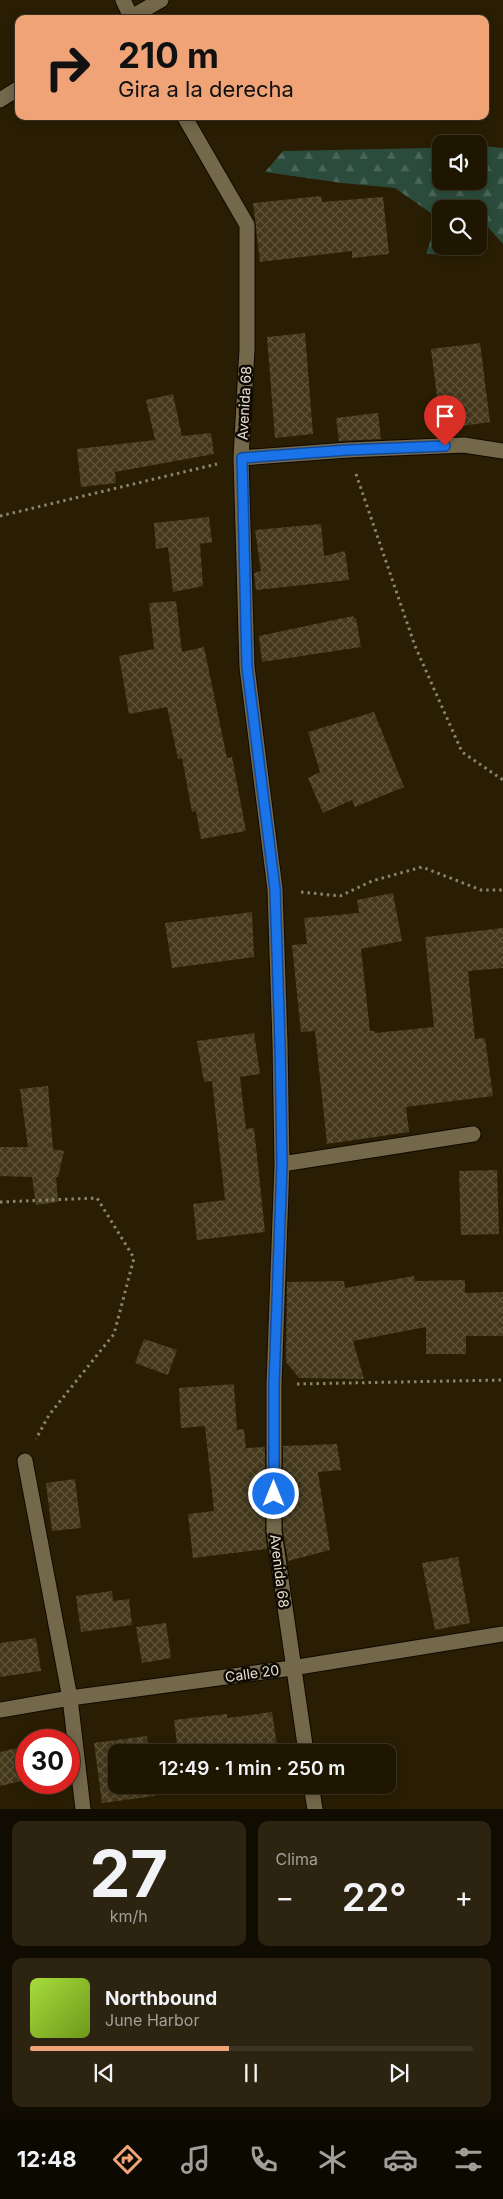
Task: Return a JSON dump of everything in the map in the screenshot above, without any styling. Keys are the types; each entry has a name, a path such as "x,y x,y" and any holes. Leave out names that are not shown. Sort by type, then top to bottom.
{"street":[{"path":"122,0 129,15"},
{"path":"135,15 161,0"},
{"path":"0,100 15,91"},
{"name":"Avenida 68","path":"186,120 247,225 247,349 242,458 247,667 275,889 282,1164 274,1384 274,1530 292,1668 305,1744"},
{"path":"242,458 348,450 464,446 503,451"},
{"path":"282,1164 473,1134"},
{"path":"25,1460 70,1698 83,1809"},
{"name":"Calle 20","path":"0,1710 70,1698 292,1668 503,1634"},
{"path":"313,1794 315,1809"}],"path":[{"path":"348,450 415,646 462,752 503,780"},
{"path":"0,516 242,458"},
{"path":"275,889 340,896 372,881 422,867 481,890 503,890"},
{"path":"0,1202 97,1198 134,1258 114,1334 49,1415 25,1460"},
{"path":"274,1384 503,1380"}],"green space":[{"path":"487,146 503,148 503,244 487,226 487,200 432,200 432,214 395,188 342,183 265,172 283,151 432,148 432,190 487,190"},
{"path":"432,236 432,254 426,254"}],"building":[{"path":"321,196 322,202 383,197 389,254 352,258 352,251 260,262 253,203"},
{"path":"305,333 313,434 275,438 267,337"},
{"path":"480,343 490,422 441,429 431,349"},
{"path":"173,394 182,436 211,433 214,454 115,472 116,483 81,487 77,449 155,440 146,400"},
{"path":"378,413 381,439 339,441 336,418"},
{"path":"209,517 212,542 200,544 203,586 173,592 168,547 156,549 154,523"},
{"path":"321,524 324,556 345,551 349,580 256,590 254,573 261,571 255,530"},
{"path":"176,601 182,652 204,647 227,758 232,757 246,831 201,839 196,811 192,812 182,758 178,759 167,707 129,714 119,656 154,649 149,603"},
{"path":"353,616 356,618 361,647 262,662 259,636"},
{"path":"374,712 404,787 355,807 352,800 323,813 308,778 320,772 308,732"},
{"path":"393,893 402,941 361,949 370,1031 375,1031 375,1033 434,1027 425,937 503,928 503,968 468,971 475,1039 485,1038 493,1096 406,1107 409,1132 327,1144 315,1031 301,1032 292,945 307,944 304,918 359,913 357,900"},
{"path":"252,912 254,957 172,968 165,923"},
{"path":"254,1033 260,1074 240,1077 246,1129 254,1128 265,1232 197,1240 193,1204 225,1200 212,1081 204,1082 197,1041"},
{"path":"48,1086 53,1149 64,1151 58,1177 56,1177 58,1202 36,1205 32,1177 0,1176 0,1147 28,1147 20,1089"},
{"path":"497,1170 499,1234 461,1235 459,1171"},
{"path":"414,1276 415,1281 465,1280 465,1293 503,1292 503,1336 466,1336 466,1354 426,1354 426,1327 353,1341 364,1379 299,1378 286,1362 287,1282 344,1281 345,1288"},
{"path":"144,1339 177,1350 168,1375 135,1363"},
{"path":"234,1384 237,1430 244,1429 246,1448 265,1447 265,1531 267,1549 193,1558 188,1514 214,1511 205,1426 181,1428 179,1388"},
{"path":"337,1444 341,1470 318,1472 330,1550 288,1561 283,1530 283,1446"},
{"path":"75,1479 81,1528 52,1531 46,1483"},
{"path":"458,1557 470,1623 435,1630 422,1563"},
{"path":"112,1591 113,1601 129,1599 132,1625 81,1632 76,1596"},
{"path":"166,1623 171,1658 142,1663 136,1627"},
{"path":"36,1638 41,1671 0,1677 0,1643"},
{"path":"272,1712 277,1744 177,1744 174,1720 227,1714 227,1718"},
{"path":"147,1736 148,1744 108,1744 108,1794 155,1794 155,1796 102,1803 94,1743"},
{"path":"15,1748 15,1783 0,1786 0,1752"}],"route":[{"path":"274,1494 274,1384 282,1164 280,1044 275,889 247,667 242,458 348,450 445,446"}]}
